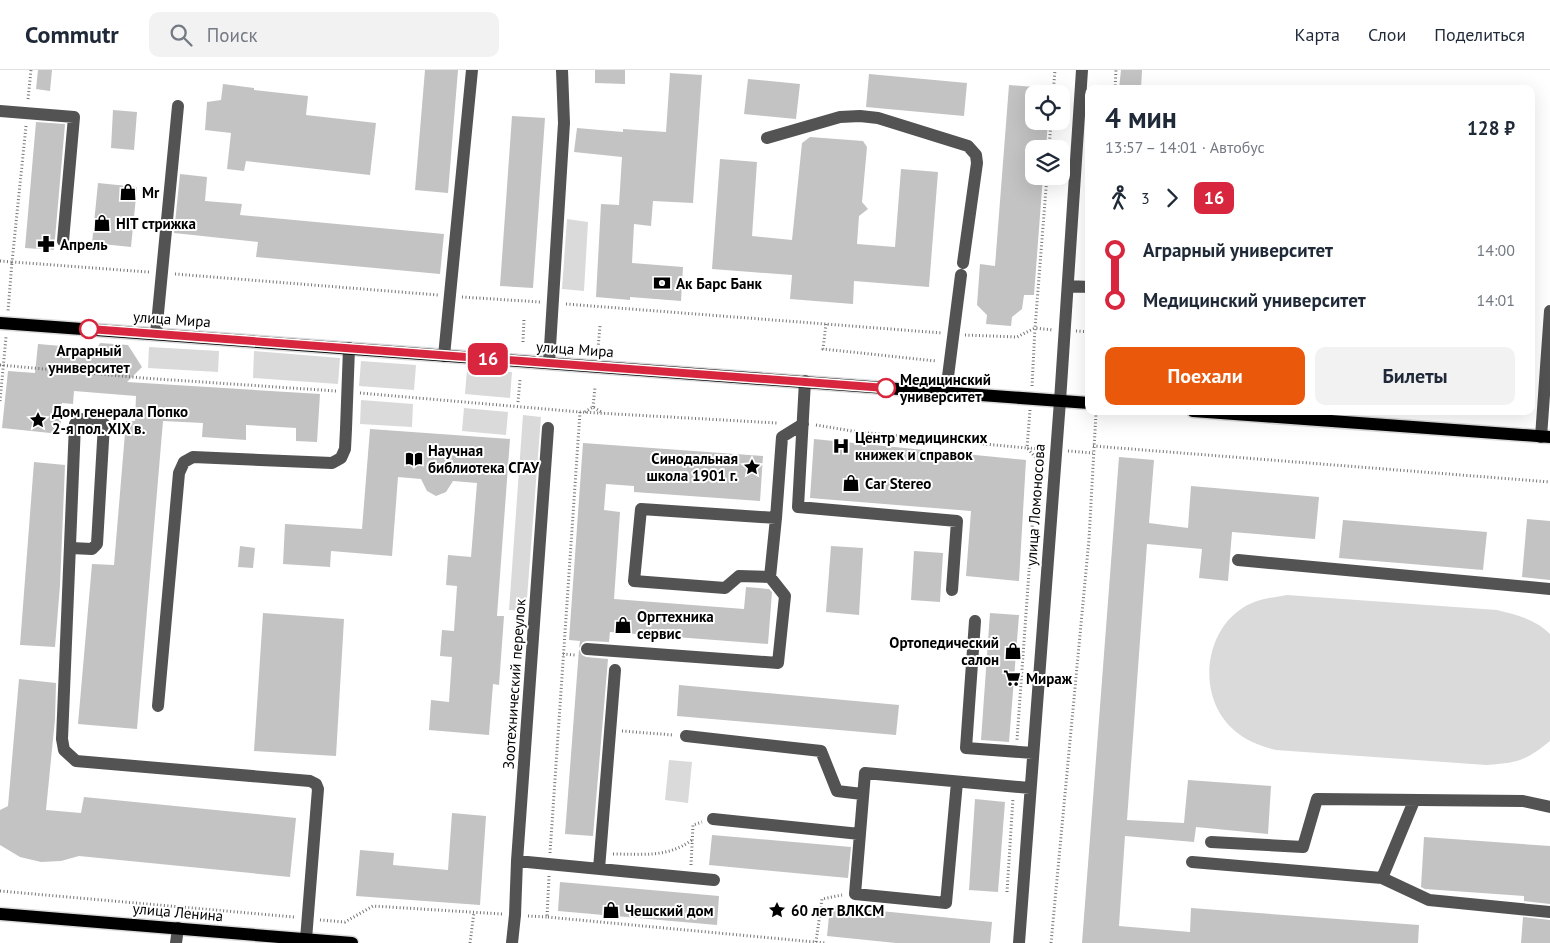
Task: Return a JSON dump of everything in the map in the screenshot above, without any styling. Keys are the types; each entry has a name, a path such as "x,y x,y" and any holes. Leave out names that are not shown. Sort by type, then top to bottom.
{"main road":[{"name":"улица Мира","path":"0,323 1085,403"},
{"path":"1284,415 1545,437"},
{"name":"улица Ленина","path":"0,914 352,943"}],"street":[{"path":"444,356 472,70"},
{"path":"549,364 564,123 562,70"},
{"name":"улица Ломоносова","path":"1019,943 1060,401 1082,70"},
{"path":"156,334 178,106"},
{"path":"0,111 74,117 63,242"},
{"path":"767,138 840,117 860,116 878,118 968,146 976,155 977,163 946,392"},
{"path":"1068,286 1085,288"},
{"path":"1545,437 1550,311"},
{"path":"158,706 179,473 184,462 193,457 332,463 342,458 345,449 350,348"},
{"path":"805,381 798,507 957,521 952,590"},
{"path":"71,548 92,549 97,544 104,424 97,420 80,419 75,424 62,739 64,750 76,761 316,784 318,789 306,939"},
{"path":"587,649 778,663 785,596 770,577 782,437 803,424"},
{"name":"Зоотехнический переулок","path":"512,943 516,915 517,861 548,428"},
{"path":"770,577 738,576 725,588 634,581 641,509 776,518"},
{"path":"1238,560 1550,589"},
{"path":"975,621 966,748 1033,753"},
{"path":"599,869 615,670"},
{"path":"686,736 821,751 838,791 862,794"},
{"path":"956,782 946,903 855,894 865,774 1030,788"},
{"path":"1211,842 1303,848 1317,799 1523,801 1550,807"},
{"path":"1382,878 1414,801"},
{"path":"713,819 860,834"},
{"path":"517,861 714,880"},
{"path":"1192,862 1382,878 1429,900 1550,912"},
{"path":"176,943 178,928"}],"path":[{"path":"31,70 12,262 954,334 1017,337 1035,328 1046,185"},
{"path":"1054,85 1055,70"},
{"path":"1115,85 1116,70"},
{"path":"523,342 524,319"},
{"path":"826,324 823,349 942,362"},
{"path":"598,348 600,326"},
{"path":"0,401 2,365 143,378 348,392 604,414 803,424 858,432 1027,448 1037,459 1016,752"},
{"path":"518,402 520,380"},
{"path":"593,407 595,387"},
{"path":"510,406 518,402"},
{"path":"518,402 526,408"},
{"path":"593,407 604,414"},
{"path":"584,412 593,407"},
{"path":"1051,943 1089,539 1096,415"},
{"path":"1093,446 1550,482"},
{"path":"631,732 686,736"},
{"path":"1007,894 1014,786"},
{"path":"691,858 693,825 713,819"},
{"path":"612,854 659,854 681,848 692,840"},
{"path":"0,891 345,922 373,906 547,917"},
{"path":"816,942 822,899 855,894"},
{"path":"470,943 474,912"}],"shaded area":[{"path":"567,219 588,222 584,291 562,289"},
{"path":"149,347 219,351 218,372 148,368"},
{"path":"254,351 340,358 338,384 253,378"},
{"path":"361,361 416,365 414,390 359,386"},
{"path":"467,369 512,372 510,398 465,394"},
{"path":"361,400 413,404 412,427 360,424"},
{"path":"464,408 508,412 506,435 462,431"},
{"path":"523,415 541,417 526,611 509,610"},
{"path":"1287,595 1497,610 1532,621 1550,634 1550,741 1534,753 1520,760 1486,765 1276,750 1249,740 1235,731 1222,716 1213,698 1210,660 1216,641 1225,624 1239,610 1257,601"},
{"path":"669,760 692,762 688,803 665,800"}],"building":[{"path":"38,70 52,70 50,91 36,89"},
{"path":"425,70 458,70 448,193 415,190"},
{"path":"595,70 625,70 625,84 595,83"},
{"path":"1121,70 1142,70 1141,85 1119,85"},
{"path":"670,73 702,75 693,203 653,201 651,226 634,224 632,263 683,267 681,301 630,297 630,300 596,297 601,204 619,205 622,157 574,152 577,128 623,132 623,129 666,132"},
{"path":"869,74 967,83 964,116 866,107"},
{"path":"748,79 800,84 796,119 744,114"},
{"path":"223,84 254,88 254,90 308,96 306,115 376,123 370,175 246,161 244,171 227,169 231,133 205,130 207,102 221,100"},
{"path":"1009,85 1025,86 1025,130 1047,130 1047,140 1025,140 1025,185 1042,185 1034,295 1024,295 1022,309 1012,317 1011,326 986,324 987,315 977,305 980,264 995,266"},
{"path":"113,110 137,112 134,150 111,148"},
{"path":"512,116 545,118 533,288 500,286"},
{"path":"36,122 65,124 54,250 25,248"},
{"path":"810,137 863,141 867,147 862,202 868,209 859,216 857,244 895,247 901,169 938,172 929,287 854,281 853,304 790,299 792,275 712,269 720,159 757,162 752,236 792,240 802,143"},
{"path":"180,174 207,177 205,201 242,204 240,215 444,234 440,274 256,257 258,242 174,233"},
{"path":"98,183 137,187 131,247 92,243"},
{"path":"100,343 128,345 142,367 127,382 320,394 317,442 296,441 296,428 246,425 246,440 202,437 203,423 163,421 137,729 78,724 92,564 114,565 126,421 135,421 136,396 74,391 73,404 62,403 60,434 2,428 8,371 35,373 38,344 97,349"},
{"path":"370,429 510,439 497,616 504,616 499,685 493,684 489,735 429,730 431,700 449,702 452,657 440,656 442,630 454,631 457,586 446,585 448,555 471,557 477,483 453,481 446,492 436,496 427,491 421,479 398,477 392,556 331,551 330,567 283,564 285,524 362,529"},
{"path":"814,439 1026,460 1019,581 966,576 971,511 810,498"},
{"path":"583,443 763,456 760,501 634,492 634,486 606,484 604,510 620,512 614,599 744,609 746,587 769,589 772,592 768,644 610,632 609,642 587,641 583,642 579,648 580,641 569,640"},
{"path":"1119,457 1154,460 1149,523 1188,528 1191,486 1319,497 1315,539 1232,532 1228,581 1199,578 1202,549 1147,544 1127,820 1184,823 1188,780 1271,786 1268,834 1196,827 1194,842 1125,836 1119,926 1190,932 1191,908 1419,925 1418,943 1082,943"},
{"path":"34,462 65,465 60,585 55,647 20,645"},
{"path":"1527,519 1550,521 1550,580 1522,577"},
{"path":"1343,520 1487,532 1483,570 1339,558"},
{"path":"240,546 255,548 253,568 238,567"},
{"path":"831,546 863,548 859,615 826,612"},
{"path":"914,551 943,553 940,602 911,600"},
{"path":"263,613 344,619 336,756 254,751"},
{"path":"990,613 1019,615 1009,742 981,740"},
{"path":"579,649 582,655 586,657 608,659 593,836 565,834"},
{"path":"19,679 56,683 55,719 46,810 81,813 84,797 296,818 290,877 79,856 61,861 41,862 20,857 0,845 0,810 8,806"},
{"path":"679,685 899,705 896,735 677,716"},
{"path":"975,799 1005,802 998,892 969,890"},
{"path":"452,813 486,816 480,905 356,896 360,850 394,853 393,865 448,870"},
{"path":"712,835 851,847 848,878 709,865"},
{"path":"1424,837 1550,846 1550,904 1524,901 1524,896 1425,889 1421,887"},
{"path":"560,882 719,896 717,925 558,911"},
{"path":"830,906 992,922 990,943 896,943 827,936"},
{"path":"1523,917 1550,920 1550,943 1521,943"}],"bus line":[{"name":"16","path":"89,329 886,388"}],"place":[{"name":"Mr","path":"128,192"},
{"name":"HIT стрижка","path":"102,223"},
{"name":"Апрель","path":"46,244"},
{"name":"Ак Барс Банк","path":"662,283"},
{"name":"Аграрный университет","path":"89,329"},
{"name":"Медицинский университет","path":"886,388"},
{"name":"Дом генерала Попко 2-я пол. XIX в.","path":"38,420"},
{"name":"Центр медицинских книжек и справок","path":"841,446"},
{"name":"Научная библиотека СГАУ","path":"414,459"},
{"name":"Синодальная школа 1901 г.","path":"752,467"},
{"name":"Car Stereo","path":"851,483"},
{"name":"Оргтехника сервис","path":"623,625"},
{"name":"Ортопедический салон","path":"1013,651"},
{"name":"Мираж","path":"1012,678"},
{"name":"Чешский дом","path":"611,910"},
{"name":"60 лет ВЛКСМ","path":"777,910"}]}
